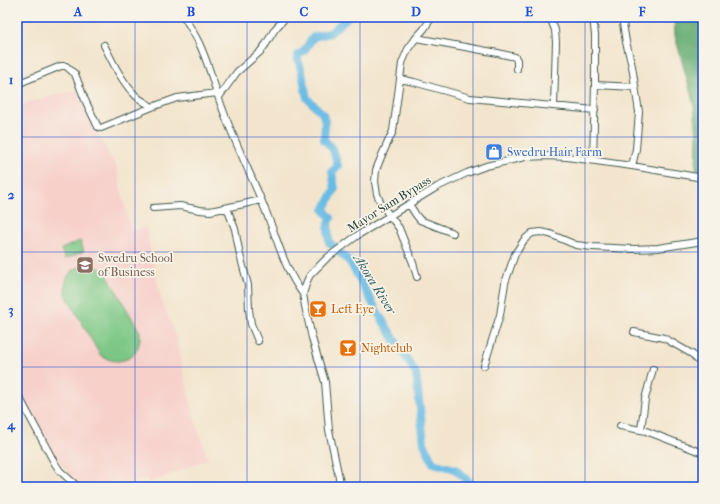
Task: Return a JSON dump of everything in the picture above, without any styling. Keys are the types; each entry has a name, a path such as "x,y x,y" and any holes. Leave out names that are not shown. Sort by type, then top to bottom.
{"street":[{"path":"17,19 24,17"},
{"path":"184,17 198,40 222,110 268,216 281,253 294,283 303,294"},
{"path":"17,84 61,66 66,66 75,74 98,127 101,128 177,98 218,95 237,72 260,52 286,17"},
{"path":"417,277 399,228 381,204 377,194 375,182 376,170 393,131 402,63 408,50 432,17"},
{"path":"550,17 555,30 556,42 554,106"},
{"path":"593,17 595,35 593,160"},
{"path":"622,17 636,87 639,112 638,135 632,166"},
{"path":"416,38 515,57 517,60 517,69"},
{"path":"104,45 127,85 137,97 152,107"},
{"path":"400,79 470,98 595,110"},
{"path":"595,85 636,87"},
{"name":"Mayor Sam Bypass","path":"341,487 329,430 325,382 304,306 303,294 310,275 316,268 358,234 389,215 437,187 486,166 525,157 567,157 703,178"},
{"path":"153,208 180,206 210,211 261,200"},
{"path":"409,204 420,220 453,233"},
{"path":"227,208 235,229 248,285 251,324 258,341"},
{"path":"484,366 500,315 505,283 515,254 524,240 532,233 541,232 550,234 576,244 592,247 634,250 703,241"},
{"path":"634,332 664,338 692,354 703,366"},
{"path":"641,430 645,399 653,369"},
{"path":"17,393 54,462 60,471 78,487"},
{"path":"620,426 641,430 703,453"}],"shaded area":[{"name":"Swedru School of Business","path":"77,90 95,130 116,166 131,231 146,227 161,299 175,334 193,413 208,459 149,483 147,478 134,482 135,487 80,487 54,455 34,417 17,391 17,105"}],"green space":[{"path":"674,17 703,17 703,171 696,170 697,135 694,105 675,36"},
{"path":"80,241 84,251 65,259 61,249"},
{"path":"84,265 91,265 106,273 140,332 138,348 129,358 115,361 100,355 66,295 65,284 68,276 71,272"}],"waterway":[{"name":"Akora River","path":"348,17 330,33 313,37 304,51 297,56 307,98 323,114 325,122 324,140 333,149 338,166 332,171 335,189 324,210 331,218 328,225 329,242 350,262 378,313 416,374 424,443 433,463 455,469 475,487"}],"place":[{"name":"Swedru Hair Farm","path":"494,152"},
{"name":"Swedru School of Business","path":"85,265"},
{"name":"Left Eye","path":"318,309"},
{"name":"Nightclub","path":"348,348"}]}
